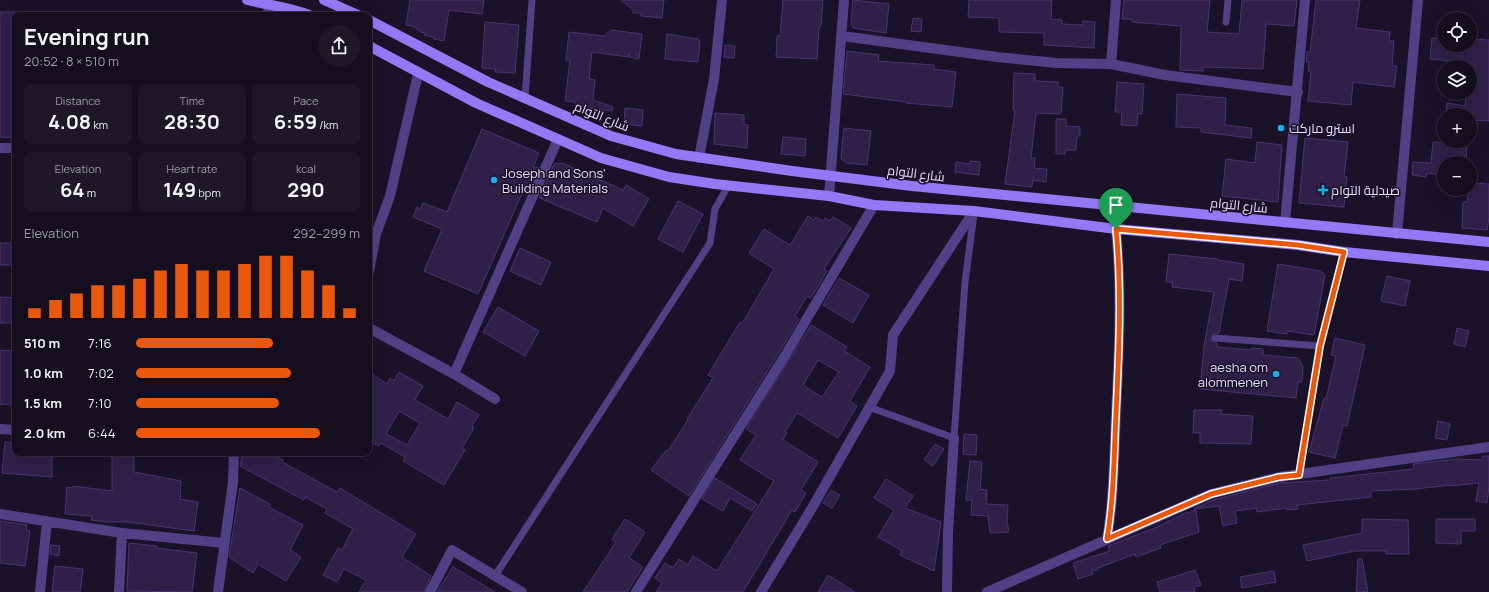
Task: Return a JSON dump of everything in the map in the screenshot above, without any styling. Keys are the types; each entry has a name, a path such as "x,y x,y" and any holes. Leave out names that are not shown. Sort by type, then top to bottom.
{"main road":[{"path":"248,0 268,7 286,7 300,12"},
{"path":"324,0 351,12"},
{"name":"شارع التوام","path":"372,22 450,63 611,136 654,148 700,158 912,186 1489,242"},
{"path":"372,48 418,74 476,103 601,158 669,177 728,186 829,196 874,205 974,211 1116,229 1298,245 1344,252 1489,266"}],"street":[{"path":"700,158 714,79 722,0"},
{"path":"829,196 844,0"},
{"path":"1110,64 1116,0"},
{"path":"1285,223 1298,92 1305,0"},
{"path":"1397,234 1418,0"},
{"path":"842,36 997,57 1056,63 1110,64 1165,75 1298,92"},
{"path":"372,255 376,234 390,196 418,74"},
{"path":"454,374 558,139"},
{"path":"0,148 12,148"},
{"path":"636,592 786,354 874,205"},
{"path":"765,591 890,371 893,335 974,211"},
{"path":"1107,539 1112,510 1120,337 1119,262 1116,229"},
{"path":"372,330 454,374 494,399"},
{"path":"0,429 12,430"},
{"path":"947,592 948,532 954,438"},
{"path":"988,592 1211,494 1279,477 1489,447"},
{"path":"218,592 233,482 234,456"},
{"path":"0,514 47,520 122,533 224,543"},
{"path":"40,592 47,520"},
{"path":"119,592 122,533"},
{"path":"430,592 452,550 522,592"}],"lane":[{"path":"525,98 532,0"},
{"path":"1226,22 1228,0"},
{"path":"495,576 710,243 715,209 728,186"},
{"path":"869,407 954,438 965,282 974,211"},
{"path":"1299,475 1320,346 1344,252"},
{"path":"1214,338 1320,346"}],"building":[{"path":"410,0 484,0 482,14 449,10 444,41 424,35 425,33 420,32 420,30 416,29 416,27 406,25"},
{"path":"621,0 664,0 662,18 641,16 641,13 633,13 633,10"},
{"path":"783,0 823,0 821,27 819,27 817,59 776,57 777,36 780,36"},
{"path":"853,0 889,4 886,33 853,28 851,24"},
{"path":"969,0 1052,0 1051,19 1062,20 1062,24 1083,25 1083,21 1095,22 1094,48 1044,45 1044,33 999,32 999,18 968,17"},
{"path":"1124,0 1210,0 1207,32 1239,34 1242,0 1297,0 1294,26 1266,24 1263,69 1203,67 1203,71 1180,70 1181,26 1132,22 1132,19 1122,19"},
{"path":"1316,0 1360,0 1356,28 1390,32 1389,41 1394,41 1392,66 1397,66 1394,87 1353,82 1351,105 1308,101 1311,72 1308,71 1309,62 1306,62 1307,52 1310,52"},
{"path":"0,12 12,12 12,138 0,137"},
{"path":"913,18 922,19 921,32 911,31"},
{"path":"485,22 519,25 515,73 495,72 496,69 482,68"},
{"path":"611,30 642,34 639,59 629,57 629,54 628,57 592,52 589,79 595,80 593,100 613,107 612,111 583,108 583,106 575,105 575,102 565,101 570,60 566,60 569,32 604,36"},
{"path":"667,34 698,39 700,42 698,62 665,59"},
{"path":"1432,38 1437,38 1437,52 1477,52 1477,39 1489,40 1489,121 1477,120 1477,108 1447,108 1447,103 1465,106 1466,100 1477,100 1477,60 1430,59"},
{"path":"725,45 735,46 734,58 724,57"},
{"path":"847,51 879,55 878,61 934,65 934,69 956,72 952,107 906,103 843,94"},
{"path":"1014,73 1035,74 1035,81 1058,82 1058,87 1063,87 1061,114 1036,113 1031,158 1035,158 1034,168 1047,169 1046,182 1033,180 1032,187 1005,184 1015,110 1013,110"},
{"path":"1117,82 1144,84 1142,114 1138,113 1137,126 1121,125 1122,112 1115,112"},
{"path":"1177,94 1226,98 1225,125 1252,128 1251,138 1201,132 1201,128 1176,127"},
{"path":"625,108 643,110 642,126 624,124"},
{"path":"715,113 744,115 744,124 748,125 747,148 714,144"},
{"path":"1056,119 1066,119 1066,126 1080,127 1080,136 1077,136 1076,150 1066,150 1065,154 1056,154"},
{"path":"844,128 871,131 867,165 846,163 842,160 841,156"},
{"path":"482,129 539,153 533,168 539,167 527,193 523,191 478,294 424,271 442,229 413,217 417,207 420,209 423,203 447,212"},
{"path":"783,137 806,139 805,156 781,154"},
{"path":"1305,138 1348,142 1344,176 1347,177 1344,207 1299,203"},
{"path":"1257,142 1282,145 1278,202 1222,196 1226,159 1255,163"},
{"path":"1433,142 1437,142 1437,148 1467,148 1466,156 1437,156 1437,174 1427,173 1426,177 1412,175 1413,162 1431,163"},
{"path":"970,161 980,162 979,175 955,172 956,162 970,164"},
{"path":"562,163 623,190 626,185 649,199 633,226 603,208 597,222 539,198 554,164"},
{"path":"1477,183 1489,184 1489,218 1487,230 1462,228 1463,202 1467,202 1468,196 1477,196"},
{"path":"678,201 703,214 683,252 658,239"},
{"path":"808,216 814,220 816,217 823,221 825,218 830,221 833,217 851,228 824,269 827,271 811,298 807,296 795,316 799,319 780,351 689,496 651,470 666,450 668,451 688,420 687,419 713,378 708,375 740,322 742,324 774,269 749,253 764,229 790,245"},
{"path":"0,243 12,243 12,265 0,265"},
{"path":"520,248 551,262 541,285 510,271"},
{"path":"1169,254 1218,259 1244,264 1242,281 1229,279 1219,333 1213,334 1210,340 1217,343 1217,347 1251,350 1252,348 1263,349 1263,355 1298,358 1303,366 1302,382 1298,381 1296,398 1200,389 1204,346 1214,292 1172,287 1173,282 1166,282"},
{"path":"1278,264 1321,271 1325,275 1314,335 1287,331 1287,334 1267,331"},
{"path":"1387,276 1410,281 1405,306 1381,301"},
{"path":"839,278 869,295 853,323 823,305"},
{"path":"0,297 12,298 12,323 0,323"},
{"path":"498,307 539,331 525,356 483,332"},
{"path":"811,325 847,347 844,351 870,367 850,401 857,406 838,438 797,413 785,432 787,433 783,440 818,462 801,490 806,493 795,512 792,510 743,592 656,592 662,583 655,578 665,563 673,568 679,559 688,565 693,556 717,571 774,481 740,460 756,435 746,429","holes":["818,360 839,372 822,397 803,385"]},
{"path":"1457,328 1469,331 1465,347 1454,344"},
{"path":"1335,338 1365,345 1347,426 1343,425 1335,458 1309,452 1324,398 1326,399 1336,356 1331,355"},
{"path":"0,350 12,351 12,403 10,405 0,404"},
{"path":"399,372 423,386 415,400 448,419 457,402 479,415 472,426 474,428 462,448 465,450 444,485 403,461 405,457 381,443 379,446 372,442 372,374 387,384 390,378 394,381","holes":["399,411 420,423 407,445 386,434"]},
{"path":"1194,410 1222,410 1221,414 1253,416 1251,444 1200,443 1200,433 1193,433"},
{"path":"1438,421 1450,424 1447,440 1435,438"},
{"path":"964,434 977,435 976,455 963,454"},
{"path":"5,442 12,443 12,456 52,456 52,477 2,473"},
{"path":"935,444 944,449 933,466 924,460"},
{"path":"112,456 134,456 134,472 181,481 180,499 198,502 194,531 128,522 91,520 92,516 65,514 67,487 73,488 73,486 112,491"},
{"path":"242,456 275,456 283,460 282,462 337,492 340,488 416,534 402,557 431,576 424,592 359,592 366,580 344,569 337,582 323,575 338,548 342,550 353,529 325,513 327,509 305,497 304,500 240,466"},
{"path":"1483,456 1489,456 1489,486 1487,503 1476,501 1479,483 1416,489 1371,491 1371,497 1297,505 1298,509 1287,510 1287,508 1257,512 1256,508 1235,511 1237,523 1223,526 1219,506 1194,509 1213,500 1280,483 1330,480 1330,478 1414,469 1413,464 1456,459 1482,460"},
{"path":"970,461 982,462 980,489 987,490 986,504 1008,505 1007,520 1009,532 990,533 988,516 971,515 972,500 966,500"},
{"path":"715,478 757,504 752,511 730,498 723,511 702,499"},
{"path":"886,479 913,496 905,508 941,522 934,571 900,555 902,551 878,537 894,510 874,498"},
{"path":"240,488 270,504 269,507 303,525 290,550 301,557 286,581 258,564 253,573 229,557"},
{"path":"831,490 840,495 832,508 823,503"},
{"path":"1196,510 1199,532 1160,545 1161,548 1136,557 1135,554 1098,568 1098,570 1092,571 1093,574 1078,579 1073,563 1110,551 1108,546 1157,527 1187,512"},
{"path":"625,519 645,532 629,558 643,567 627,592 583,592 616,542 612,539"},
{"path":"1362,519 1408,520 1409,554 1386,554 1386,551 1354,551 1307,561 1303,545 1362,533"},
{"path":"1436,519 1475,519 1475,531 1461,531 1461,544 1436,543"},
{"path":"0,521 27,525 26,531 30,531 25,566 0,563"},
{"path":"129,543 197,553 192,592 127,591"},
{"path":"51,545 60,546 59,556 50,554"},
{"path":"1358,559 1362,559 1368,592 1356,592"},
{"path":"55,566 83,569 80,592 52,592"},
{"path":"453,567 495,592 437,592"},
{"path":"1195,570 1201,585 1194,587 1195,592 1160,592 1157,582"},
{"path":"1274,571 1276,582 1242,588 1240,577"},
{"path":"828,575 855,592 818,592"}],"place":[{"name":"استرو ماركت","path":"1281,128"},
{"name":"Joseph and Sons' Building Materials","path":"494,180"},
{"name":"صيدلية التوام","path":"1323,190"},
{"name":"aesha om alommenen","path":"1276,374"}],"route":[{"path":"1116,229 1298,245 1344,252 1320,346 1299,475 1279,477 1211,494 1107,539 1112,510 1120,337 1119,262 1116,229"}]}
